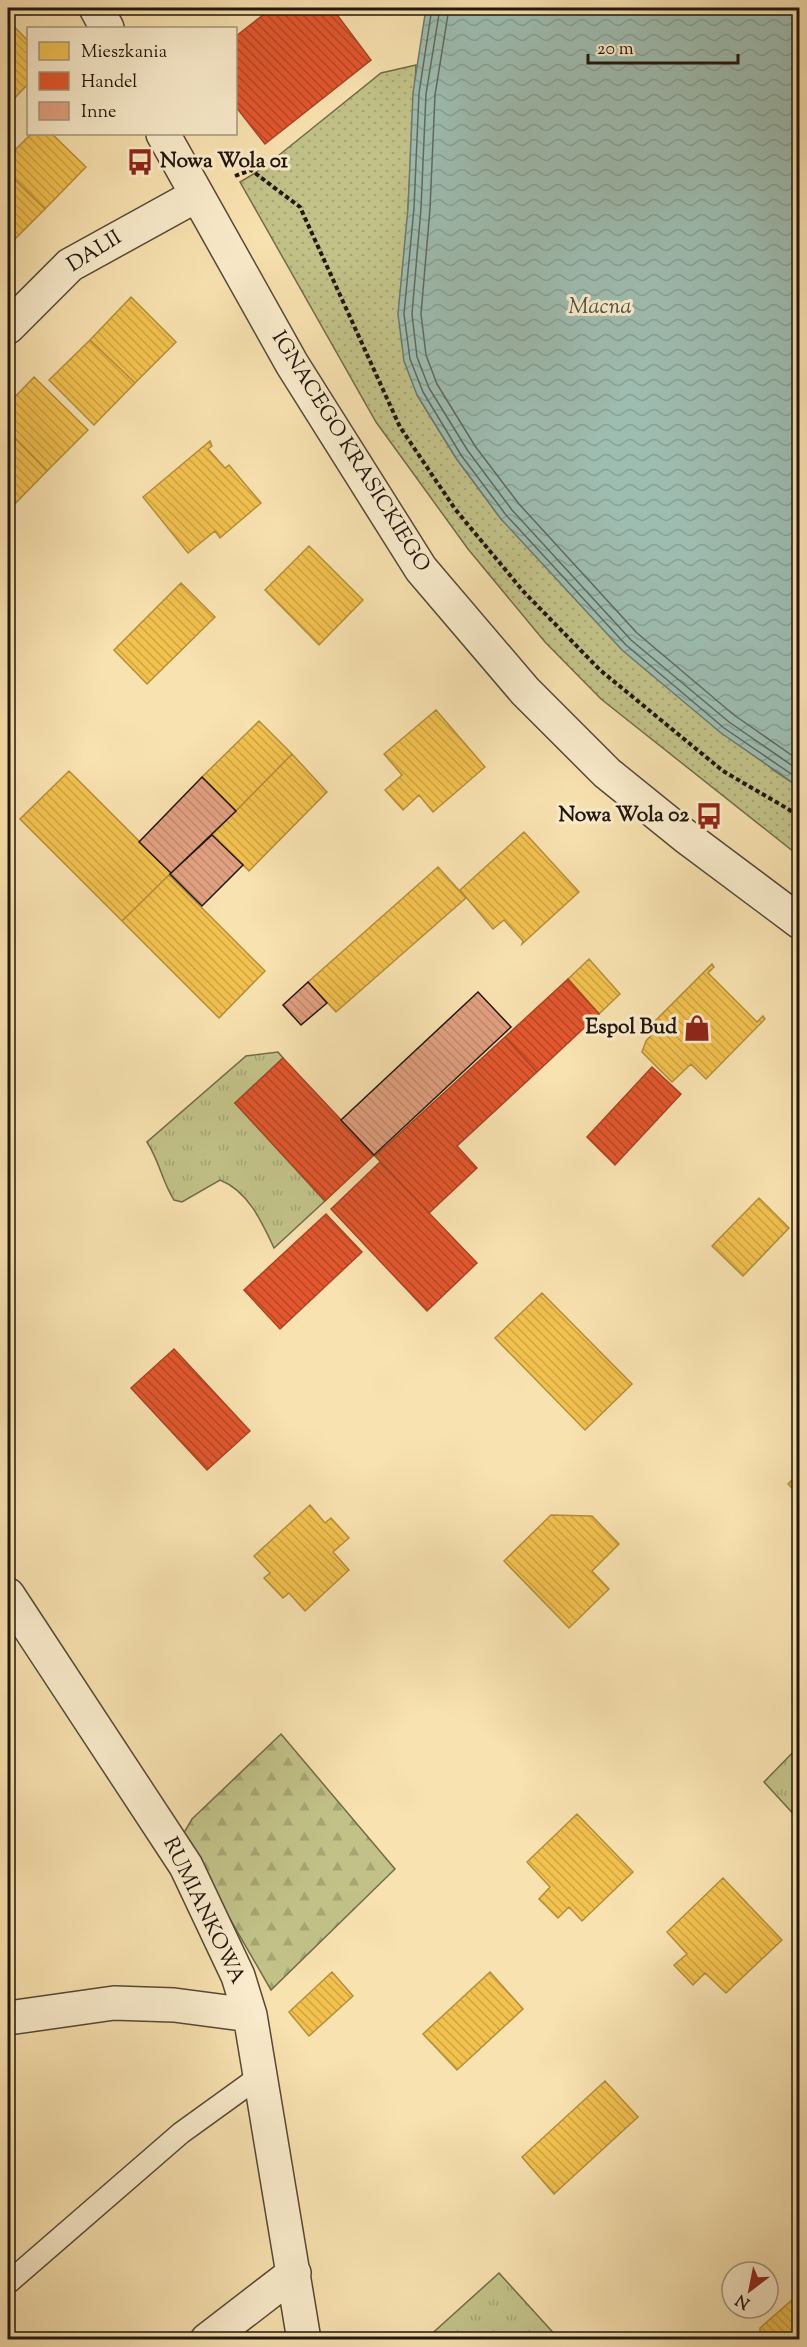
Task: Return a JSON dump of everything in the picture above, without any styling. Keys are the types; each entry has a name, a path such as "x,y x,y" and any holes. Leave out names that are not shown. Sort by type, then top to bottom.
{"street":[{"path":"96,8 106,27"},
{"name":"IGNACEGO KRASICKIEGO","path":"164,135 291,364 421,569 525,691 607,772 685,836 800,922"},
{"name":"DALII","path":"8,327 70,265 197,195"},
{"name":"RUMIANKOWA","path":"8,1595 186,1866 238,1976 250,2015 304,2340"},
{"path":"8,2018 114,2003 174,2005 250,2015"},
{"path":"207,2340 294,2273"}],"lane":[{"path":"8,2283 181,2133 260,2076"}],"path":[{"path":"229,179 251,170 300,207 400,427 455,509 524,591 600,670 705,757 723,771 800,816"}],"green space":[{"path":"416,65 408,208 417,395 456,458 501,519 773,770 799,787 799,856 601,699 545,642 468,549 376,422 240,182 263,168 381,73"},
{"path":"278,1052 283,1058 235,1103 325,1201 274,1248 259,1218 246,1199 230,1185 220,1180 182,1202 174,1200 147,1142 246,1056"},
{"path":"281,1734 395,1869 271,1990 182,1836 192,1819"},
{"path":"799,1746 799,1820 764,1782"},
{"path":"499,2273 559,2339 426,2339"}],"water":[{"name":"Macna","path":"426,8 799,8 799,787 721,733 622,650 501,519 456,458 417,395 404,361 398,314 408,208 413,93"}],"building: Mieszkania":[{"path":"8,20 27,40 27,85 8,105"},
{"path":"30,135 53,135 86,167 45,209 8,173 8,157"},
{"path":"8,173 45,209 8,246"},
{"path":"131,297 176,342 135,383 90,340"},
{"path":"90,340 135,383 94,425 49,380"},
{"path":"34,377 88,430 47,471 8,431 8,404"},
{"path":"8,431 47,471 8,511"},
{"path":"210,441 212,446 208,449 225,468 229,465 261,503 220,538 215,531 188,553 143,497"},
{"path":"309,546 363,600 319,645 265,590"},
{"path":"181,583 215,617 147,684 114,650"},
{"path":"436,710 485,767 433,812 419,795 403,810 385,790 402,775 384,754"},
{"path":"259,721 292,754 236,811 202,777"},
{"path":"292,754 327,792 249,871 212,835"},
{"path":"69,771 171,873 122,921 20,819"},
{"path":"524,832 579,892 522,944 523,941 504,920 493,929 460,890"},
{"path":"438,867 466,898 336,1012 308,982"},
{"path":"169,875 265,971 219,1018 122,921"},
{"path":"589,959 620,994 599,1014 568,979"},
{"path":"712,964 714,967 708,973 757,1022 763,1016 765,1019 706,1079 691,1064 672,1082 642,1052 646,1041 657,1029 652,1024"},
{"path":"759,1198 789,1228 743,1276 712,1246"},
{"path":"542,1293 632,1384 585,1430 495,1338"},
{"path":"800,1472 800,1496 788,1484"},
{"path":"310,1505 325,1523 331,1518 349,1538 333,1552 349,1570 305,1611 289,1593 283,1598 264,1578 270,1573 254,1556"},
{"path":"551,1515 592,1516 619,1544 592,1571 609,1589 569,1628 504,1561"},
{"path":"577,1814 633,1872 582,1921 569,1907 558,1918 539,1899 550,1887 527,1862"},
{"path":"723,1878 782,1940 726,1993 705,1973 693,1985 674,1965 687,1954 667,1932"},
{"path":"332,1972 353,1996 309,2036 289,2012"},
{"path":"490,1972 523,2009 457,2070 423,2034"},
{"path":"605,2081 638,2117 554,2194 522,2157"},
{"path":"800,2293 800,2340 756,2340 760,2336 760,2328 769,2320 780,2320 780,2310"}],"building: Handel":[{"path":"272,8 332,8 371,60 265,144 237,108 237,35"},
{"path":"568,979 599,1014 537,1072 505,1037"},
{"path":"505,1037 537,1072 457,1146 477,1168 429,1213 375,1156"},
{"path":"283,1058 374,1155 325,1201 235,1103"},
{"path":"652,1067 681,1094 615,1165 587,1137"},
{"path":"380,1162 477,1263 427,1311 331,1209"},
{"path":"326,1214 362,1252 280,1329 244,1290"},
{"path":"174,1349 250,1431 207,1470 131,1388"}],"building: Inne":[{"path":"202,777 236,811 171,873 139,842"},
{"path":"212,835 243,865 202,906 170,874"},
{"path":"308,982 327,1003 301,1025 283,1005"},
{"path":"478,992 511,1027 374,1155 341,1120"}],"place":[{"name":"Nowa Wola 01","path":"140,162"},
{"name":"Nowa Wola 02","path":"709,816"},
{"name":"Espol Bud","path":"697,1028"}]}
